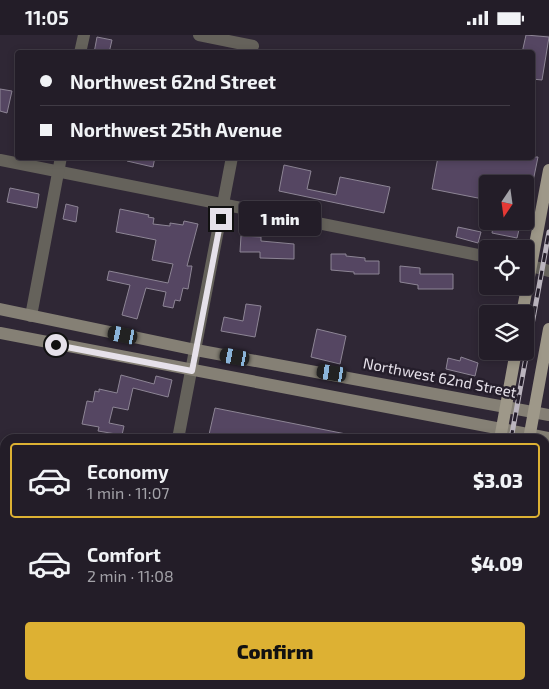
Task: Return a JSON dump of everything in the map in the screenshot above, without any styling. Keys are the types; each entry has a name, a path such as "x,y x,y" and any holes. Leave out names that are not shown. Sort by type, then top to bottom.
{"main road":[{"path":"533,240 549,169"},
{"name":"Northwest 62nd Street","path":"0,309 196,350 549,415"},
{"path":"530,434 549,329"},
{"path":"0,333 501,434 514,360"}],"street":[{"path":"81,50 84,35"},
{"path":"199,35 253,44"},
{"path":"0,160 479,255"},
{"path":"32,316 61,160"},
{"path":"179,434 231,160"},
{"path":"534,267 549,271"}],"building":[{"path":"526,35 549,37 542,80 535,79 535,50 523,50"},
{"path":"97,37 112,40 110,50 95,50"},
{"path":"0,89 12,91 7,113 0,111"},
{"path":"535,157 538,157 534,177 534,175 479,175 479,198 432,189 437,160 535,160"},
{"path":"127,160 154,160 153,167"},
{"path":"284,165 311,171 307,189 336,195 340,177 390,187 384,213 279,191"},
{"path":"10,188 39,194 37,208 7,202"},
{"path":"66,204 78,207 76,222 63,219"},
{"path":"120,209 149,215 148,217 154,218 153,224 170,226 170,223 183,225 184,221 198,224 187,266 192,266 188,289 183,288 180,301 175,300 173,308 163,306 166,292 146,288 137,319 122,315 130,285 107,280 109,271 168,283 173,264 152,260 156,240 116,232"},
{"path":"458,227 481,232 478,243 456,237"},
{"path":"492,230 519,230 517,238 492,233"},
{"path":"241,236 261,237 261,241 294,244 294,259 260,258 260,252 240,252"},
{"path":"331,254 346,254 346,256 365,258 365,261 379,261 379,274 354,274 354,272 331,270"},
{"path":"400,266 420,268 420,274 453,274 453,289 418,289 418,285 400,282"},
{"path":"246,304 261,306 255,337 221,331 224,317 243,321"},
{"path":"317,329 346,336 340,364 311,357"},
{"path":"461,357 478,363 475,376 446,369 448,358 460,361"},
{"path":"121,375 154,384 156,376 172,380 168,397 133,388 128,410 113,407 109,423 124,426 122,434 98,431 99,427 82,424 87,401 93,402 95,391 99,392 99,389 117,393"},
{"path":"215,408 346,434 209,434"}],"railway":[{"path":"512,434 549,232"}],"route":[{"path":"56,345 192,371 221,219"}]}
